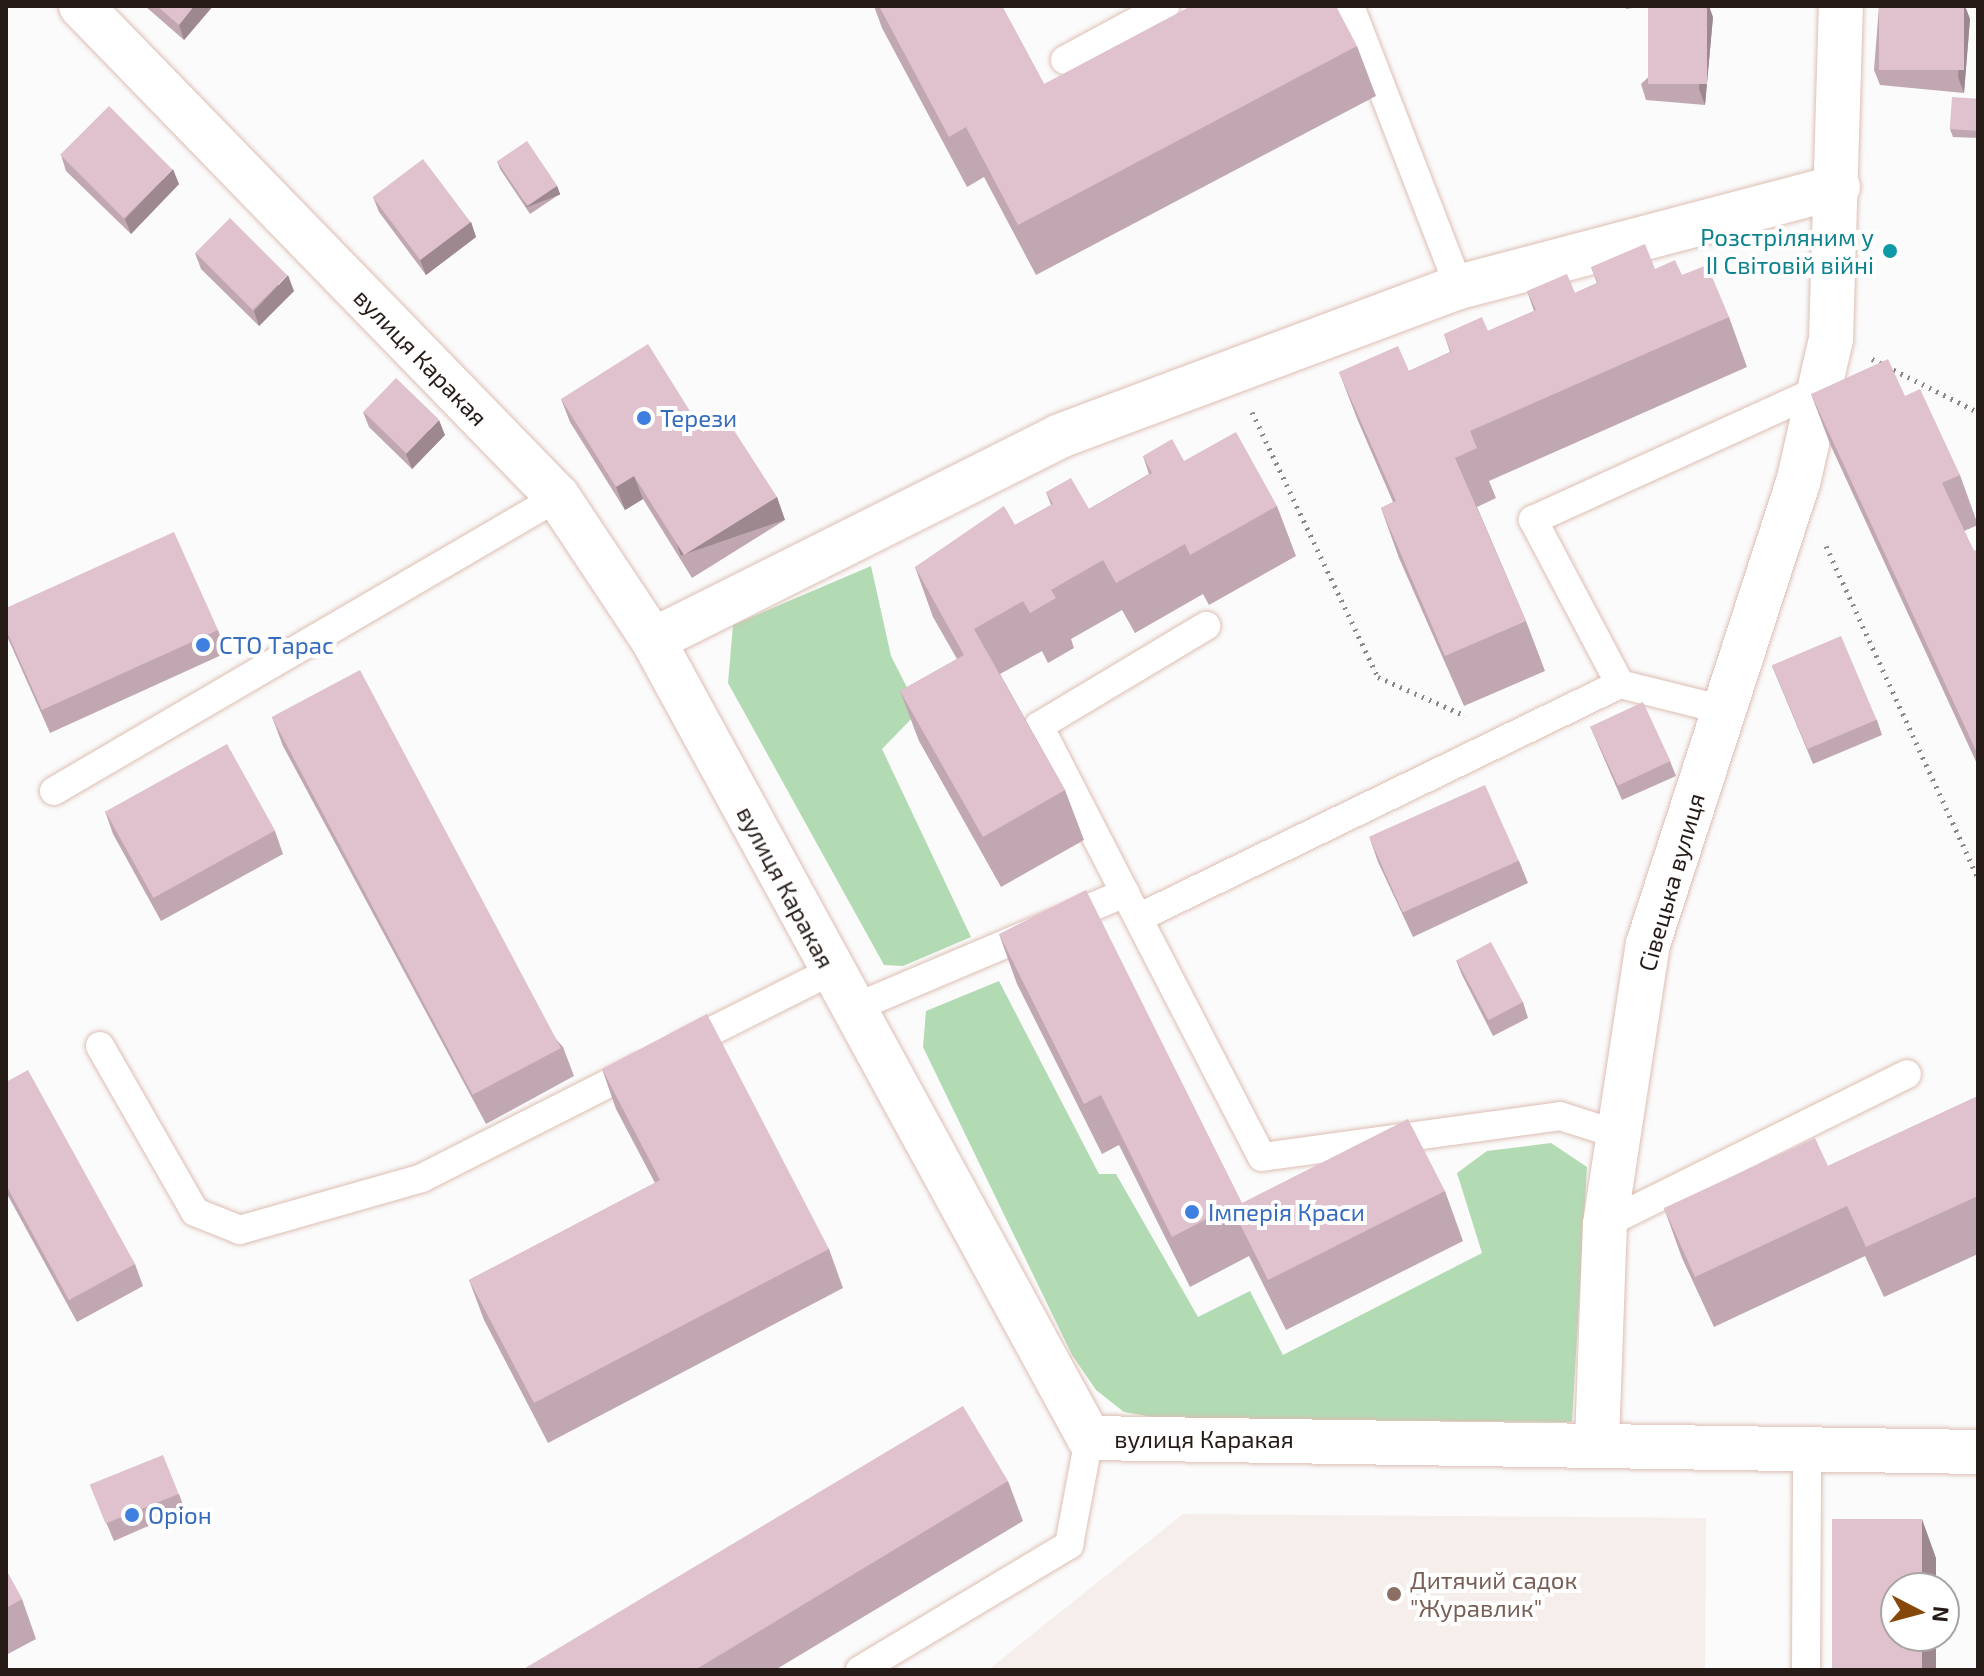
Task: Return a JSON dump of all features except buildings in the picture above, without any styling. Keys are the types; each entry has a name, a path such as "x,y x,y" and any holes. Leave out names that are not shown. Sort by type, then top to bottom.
{"street":[{"name":"вулиця Каракая","path":"81,6 558,497 653,640 831,971 1089,1438 1597,1441"},
{"name":"Сівецька вулиця","path":"1597,1441 1605,1224 1616,1134 1648,944 1798,483 1831,339 1838,187 1841,6"},
{"path":"653,640 1060,436 1459,287 1838,187"},
{"path":"1597,1441 1978,1452"}],"lane":[{"path":"1065,60 1165,6"},
{"path":"1350,6 1459,287"},
{"path":"1620,684 1533,520 1818,390"},
{"path":"54,791 558,497"},
{"path":"1206,626 1039,726 1262,1157 1560,1116 1616,1134"},
{"path":"852,1009 1131,905 1511,736 1620,684 1724,710"},
{"path":"100,1046 195,1212 240,1230 422,1178 831,971"},
{"path":"1605,1224 1907,1074"},
{"path":"860,1670 1069,1545 1089,1438"},
{"path":"1806,1670 1807,1449"}],"path":[{"path":"1831,339 1978,412"},
{"path":"1232,371 1378,677 1511,736"},
{"path":"1798,483 1978,878"}],"shaded area":[{"name":"Дитячий садок \"Журавлик\"","path":"1183,1514 1706,1518 1705,1670 988,1670"}],"green space":[{"path":"871,566 891,656 919,711 882,749 971,937 903,966 884,965 728,683 733,625"},
{"path":"999,981 1099,1174 1116,1174 1198,1317 1250,1291 1283,1355 1482,1253 1457,1173 1487,1151 1551,1143 1587,1167 1572,1422 1164,1419 1124,1412 1096,1390 1072,1355 923,1047 926,1011"}],"place":[{"name":"Розстріляним у II Світовій війні","path":"1890,251"},
{"name":"Терези","path":"644,418"},
{"name":"СТО Тарас","path":"203,645"},
{"name":"Імперія Краси","path":"1192,1212"},
{"name":"Оріон","path":"132,1515"},
{"name":"Дитячий садок \"Журавлик\"","path":"1394,1594"}]}
